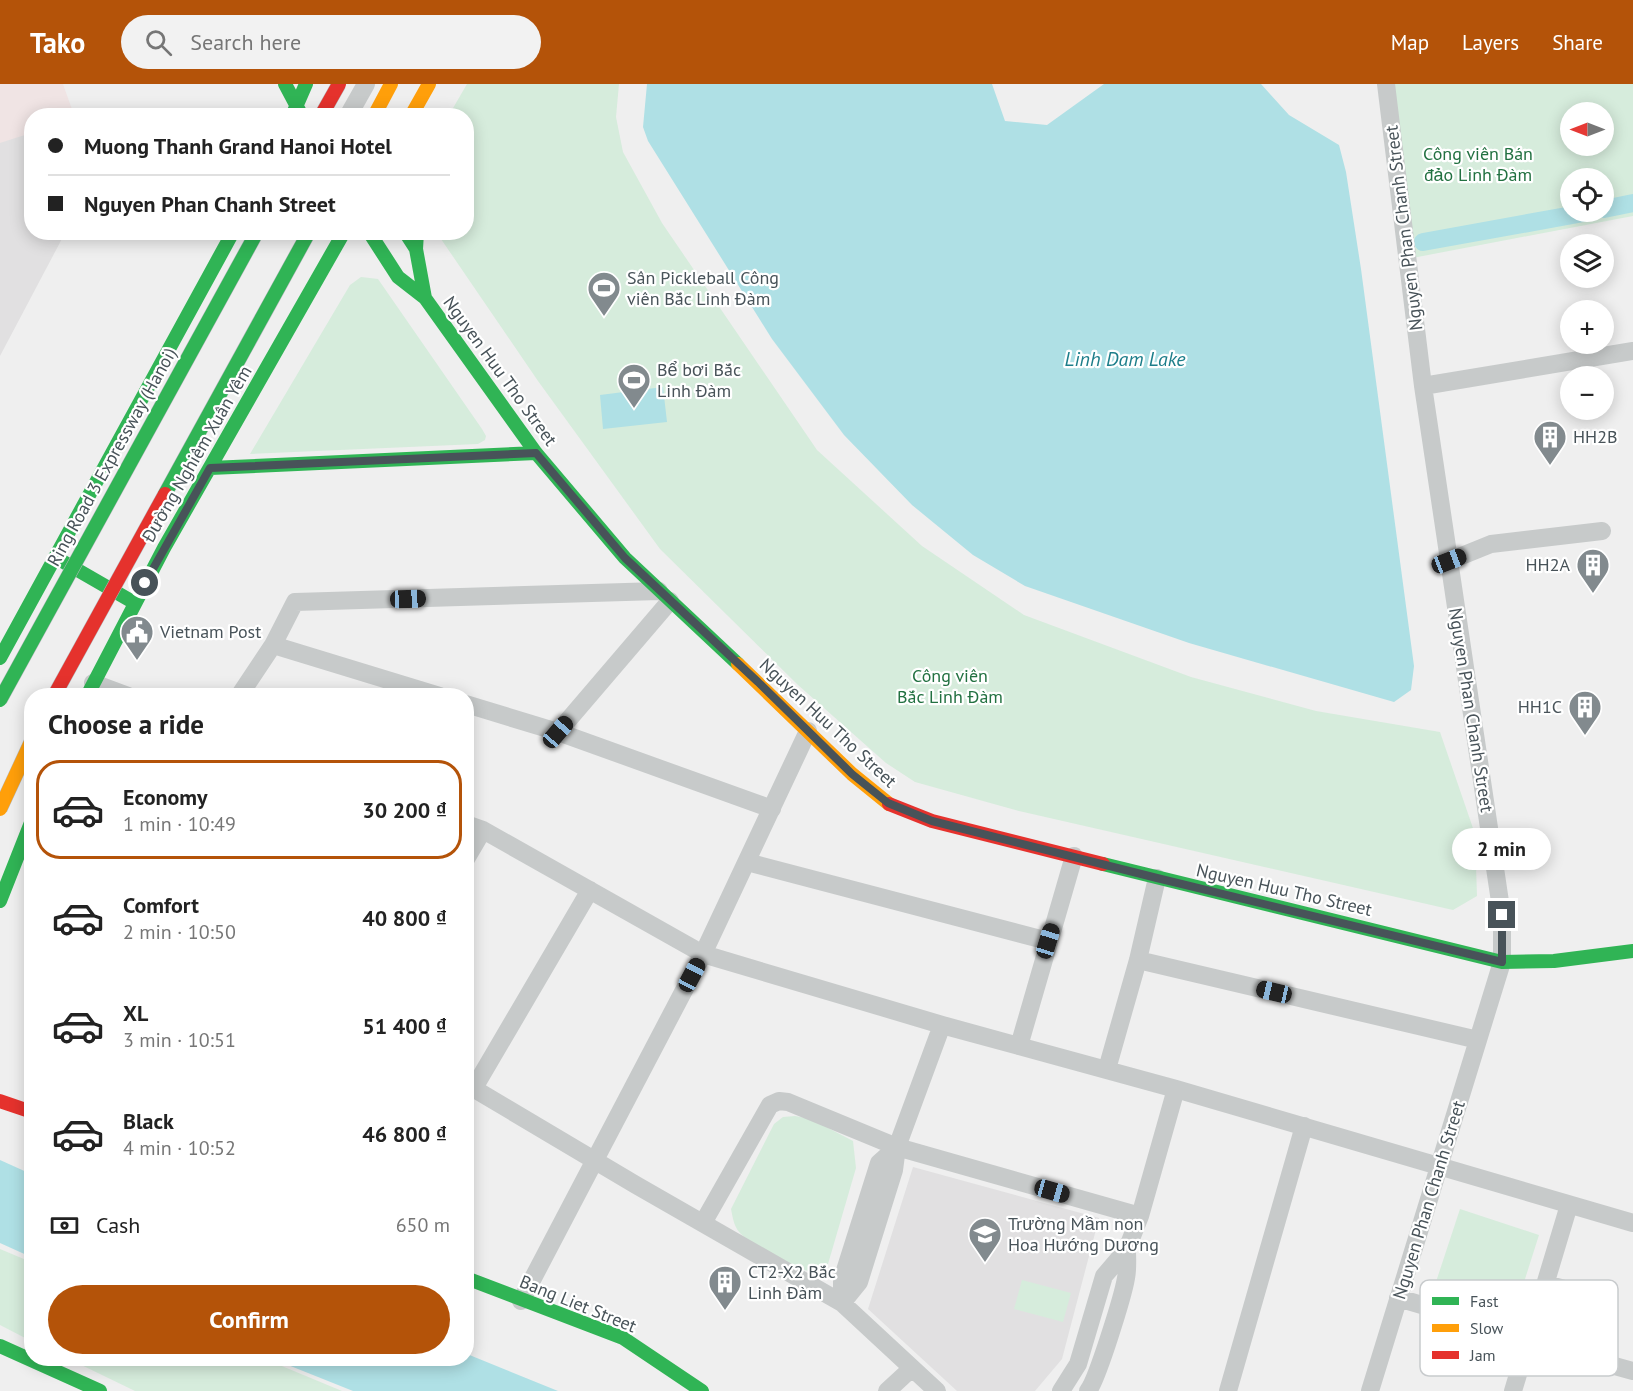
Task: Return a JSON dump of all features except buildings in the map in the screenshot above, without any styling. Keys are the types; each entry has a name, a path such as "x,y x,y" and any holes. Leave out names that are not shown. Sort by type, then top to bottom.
{"main road":[{"path":"285,84 294,108"},
{"path":"297,108 306,84"},
{"path":"317,84 330,108"},
{"path":"326,108 339,84"},
{"path":"378,108 391,84"},
{"path":"416,108 430,84"},
{"path":"428,108 430,84"},
{"path":"0,656 229,240"},
{"name":"Ring Road 3 Expressway (Hanoi)","path":"0,700 252,240"},
{"path":"58,688 305,240"},
{"name":"Đường Nghiêm Xuân Yêm","path":"91,688 210,468 339,240"},
{"name":"Nguyen Huu Tho Street","path":"374,240 398,277 425,298 536,453 625,558 852,774 888,803 932,821 1502,962 1554,961 1633,951"},
{"name":"Nguyen Huu Tho Street","path":"410,240 416,249 425,298"},
{"path":"416,249 417,240"},
{"path":"210,468 536,453"},
{"path":"55,557 135,603"},
{"path":"0,901 24,778"},
{"path":"0,1101 24,1109"},
{"name":"Bang Liet Street","path":"474,1281 623,1338 702,1391"},
{"path":"0,1346 24,1357"},
{"path":"44,1366 100,1391"}],"street":[{"path":"352,108 366,84"},
{"name":"Nguyen Phan Chanh Street","path":"1370,1391 1502,962 1502,915 1423,386 1386,84"},
{"path":"1423,386 1633,351"},
{"path":"1449,561 1491,544 1602,531"},
{"path":"244,688 273,645 295,602 665,596"},
{"path":"558,732 665,596"},
{"path":"273,645 414,688"},
{"path":"474,706 558,732 772,809"},
{"path":"521,1301 703,954 808,730"},
{"path":"475,827 703,954 1633,1223"},
{"path":"1019,1046 1074,856"},
{"path":"747,862 1048,941"},
{"path":"1107,1070 1138,960 1157,878"},
{"path":"474,1079 590,890"},
{"path":"1138,960 1478,1040"},
{"path":"842,1303 842,1280 879,1163 897,1147 942,1025"},
{"path":"474,1088 842,1303 933,1390"},
{"path":"1095,1390 1126,1277 1127,1250 1140,1216 1176,1089"},
{"path":"703,1223 770,1105 779,1101 788,1102 897,1147 1140,1216"},
{"path":"1228,1391 1304,1126"},
{"path":"1547,1280 1569,1205"},
{"path":"1060,1391 1073,1375 1078,1364 1104,1276 1127,1250"},
{"path":"1398,1298 1420,1304"},
{"path":"1618,1367 1633,1371"},
{"path":"887,1391 912,1368"},
{"path":"1513,1391 1518,1376"}],"shaded area":[{"path":"0,84 63,84 72,108 24,108 24,135 0,143"},
{"path":"24,134 24,240 61,240 0,356 0,141"},
{"name":"Trường Mầm non Hoa Hướng Dương","path":"913,1167 1099,1218 1062,1359 1035,1391 957,1391 868,1309"}],"green space":[{"name":"Công viên Bắc Linh Đàm","path":"467,84 619,84 616,117 623,152 662,223 817,450 922,546 1024,615 1191,677 1316,711 1440,732 1475,834 1477,896 1453,910 1019,811 915,782 886,763 798,685 660,549 538,381 442,240 474,240 474,108 453,108"},
{"name":"Công viên Bán đảo Linh Đàm","path":"1386,84 1633,84 1633,216 1614,220 1614,168 1560,168 1560,222 1601,222 1407,259"},
{"path":"361,277 378,279 482,429 486,436 485,440 478,444 250,454 350,285"},
{"path":"795,1116 811,1119 853,1141 856,1168 828,1264 817,1272 790,1264 747,1239 739,1232 731,1209 774,1124 783,1117"},
{"path":"1460,1209 1539,1235 1525,1280 1437,1280"},
{"path":"0,1249 24,1259 24,1337 0,1325"},
{"path":"1022,1280 1071,1293 1063,1322 1014,1309"},
{"path":"83,1366 282,1366 342,1391 135,1391"}],"water":[{"name":"Linh Dam Lake","path":"647,84 992,84 1005,121 1047,125 1104,84 1261,84 1289,115 1339,145 1346,172 1361,269 1414,666 1411,690 1394,702 1189,643 1025,586 973,555 912,505 844,435 772,339 648,141 643,127"},
{"name":"Bể bơi Bắc Linh Đàm","path":"663,387 667,422 603,429 600,395"},
{"path":"0,1160 24,1171 24,1254 0,1243"},
{"path":"474,1357 558,1391 353,1391 290,1366 474,1366"}],"waterway":[{"path":"1614,207 1633,203"},
{"path":"1423,242 1560,217"}],"traffic: fast":[{"path":"285,84 298,108"},
{"path":"296,108 306,84"},
{"path":"0,658 229,240"},
{"path":"0,700 253,240"},
{"path":"165,494 305,240"},
{"path":"91,688 164,548 339,240"},
{"path":"374,240 398,277 425,298 536,453 625,558 738,664"},
{"path":"410,240 416,249 425,298"},
{"path":"416,249 417,240"},
{"path":"210,468 536,453"},
{"path":"55,557 133,602"},
{"path":"0,901 24,840"},
{"path":"1103,864 1502,962 1554,961 1633,951"},
{"path":"474,1281 623,1338 702,1391"},
{"path":"0,1346 24,1357"},
{"path":"44,1366 100,1391"}],"traffic: slow":[{"path":"378,108 391,84"},
{"path":"416,108 429,84"},
{"path":"738,664 852,774 889,804"},
{"path":"0,809 24,757"}],"traffic: jam":[{"path":"326,108 339,84"},
{"path":"58,688 165,494"},
{"path":"889,804 932,821 1103,864"},
{"path":"0,1101 24,1109"}],"place":[{"name":"Sân Pickleball Công viên Bắc Linh Đàm","path":"604,317"},
{"name":"Bể bơi Bắc Linh Đàm","path":"634,409"},
{"name":"HH2B","path":"1550,466"},
{"name":"HH2A","path":"1593,594"},
{"name":"Vietnam Post","path":"137,661"},
{"name":"HH1C","path":"1585,736"},
{"name":"Trường Mầm non Hoa Hướng Dương","path":"985,1263"},
{"name":"CT2-X2 Bắc Linh Đàm","path":"725,1311"}],"route":[{"path":"145,583 210,468 536,453 625,558 758,682 852,774 888,803 932,821 1502,962 1502,915"}]}
